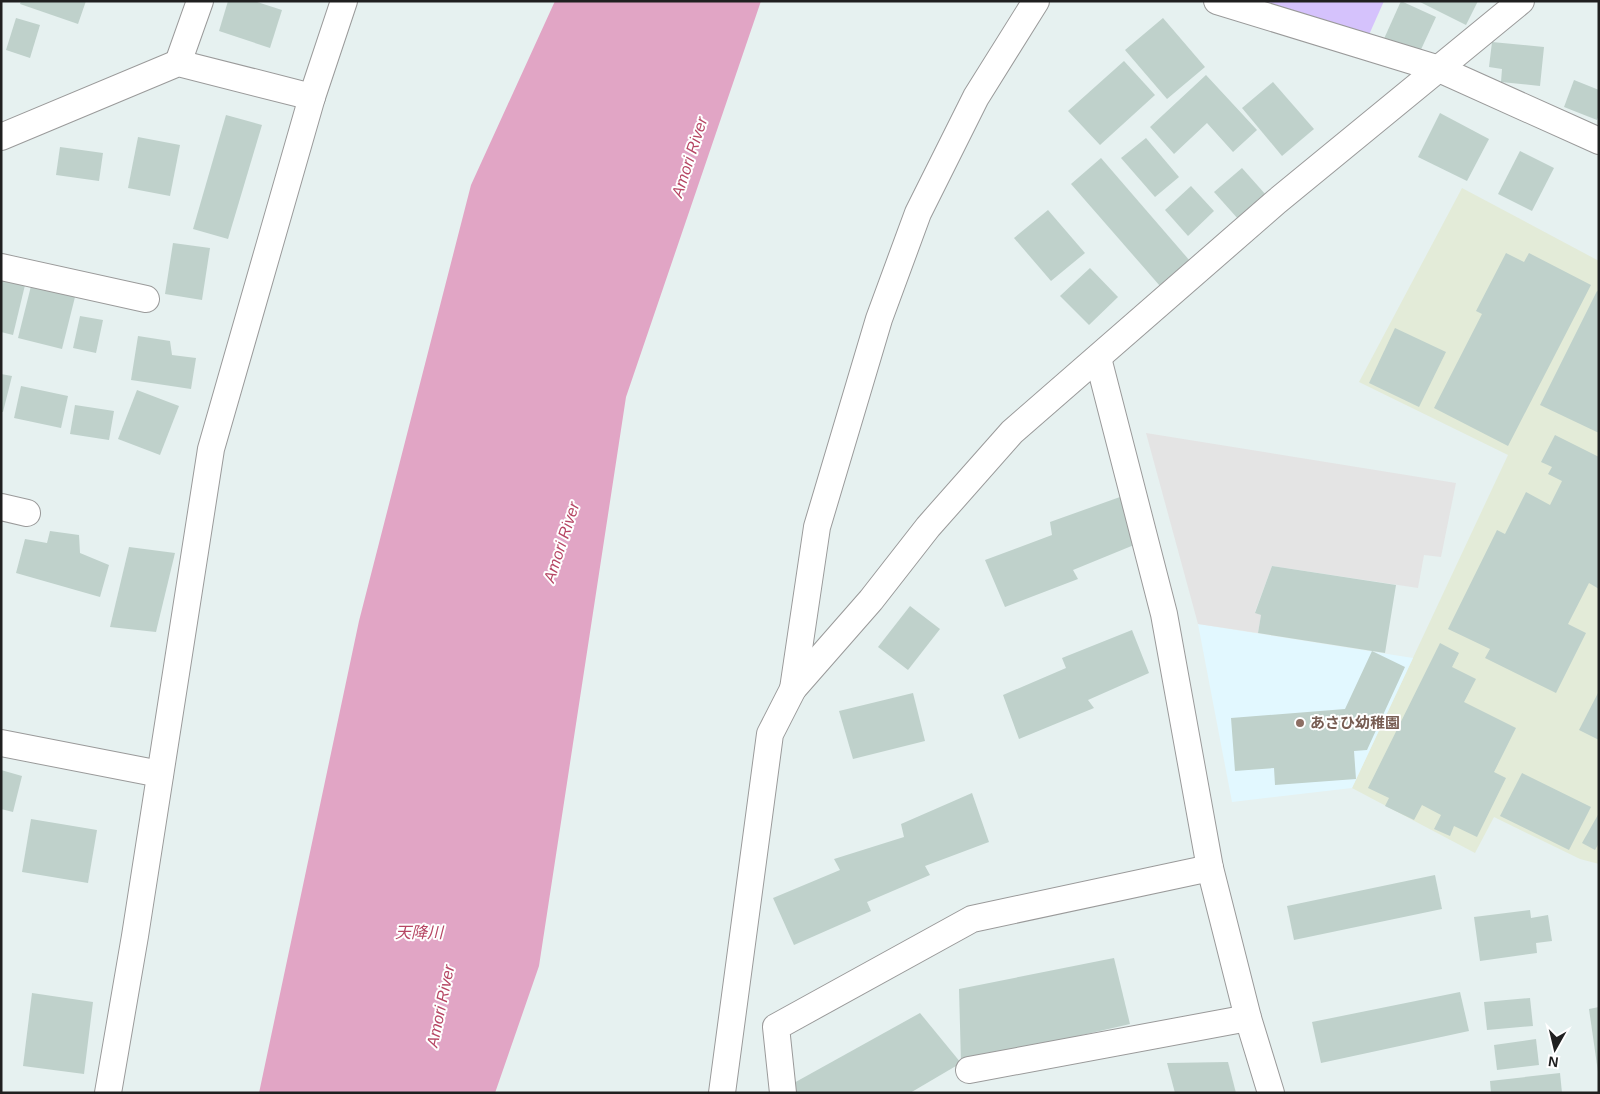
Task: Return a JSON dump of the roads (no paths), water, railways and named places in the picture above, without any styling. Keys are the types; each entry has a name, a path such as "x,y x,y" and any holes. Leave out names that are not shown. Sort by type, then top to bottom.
{"street":[{"path":"178,63 200,1"},
{"path":"108,1093 135,936 211,449 312,97 344,1"},
{"path":"793,689 817,527 879,319 918,213 976,97 1036,1"},
{"path":"1216,1 1439,69 1599,142"},
{"path":"722,1093 770,734 793,689 871,600 928,527 1012,432 1276,202 1520,1"},
{"path":"1,137 178,63 312,97"},
{"path":"1,267 146,298"},
{"path":"1098,358 1164,614 1210,868 1248,1018 1271,1093"},
{"path":"1,508 26,513"},
{"path":"1,743 160,774"},
{"path":"783,1093 776,1027 972,919 1210,868"},
{"path":"969,1070 1248,1018"}],"water":[{"name":"天降川","path":"555,1 761,1 626,397 539,966 495,1093 259,1093 359,621 471,185"}],"place":[{"name":"あさひ幼稚園","path":"1300,723"}],"water label":[{"name":"Amori River","path":"689,157"},
{"name":"Amori River","path":"561,542"},
{"name":"Amori River","path":"440,1006"}]}
